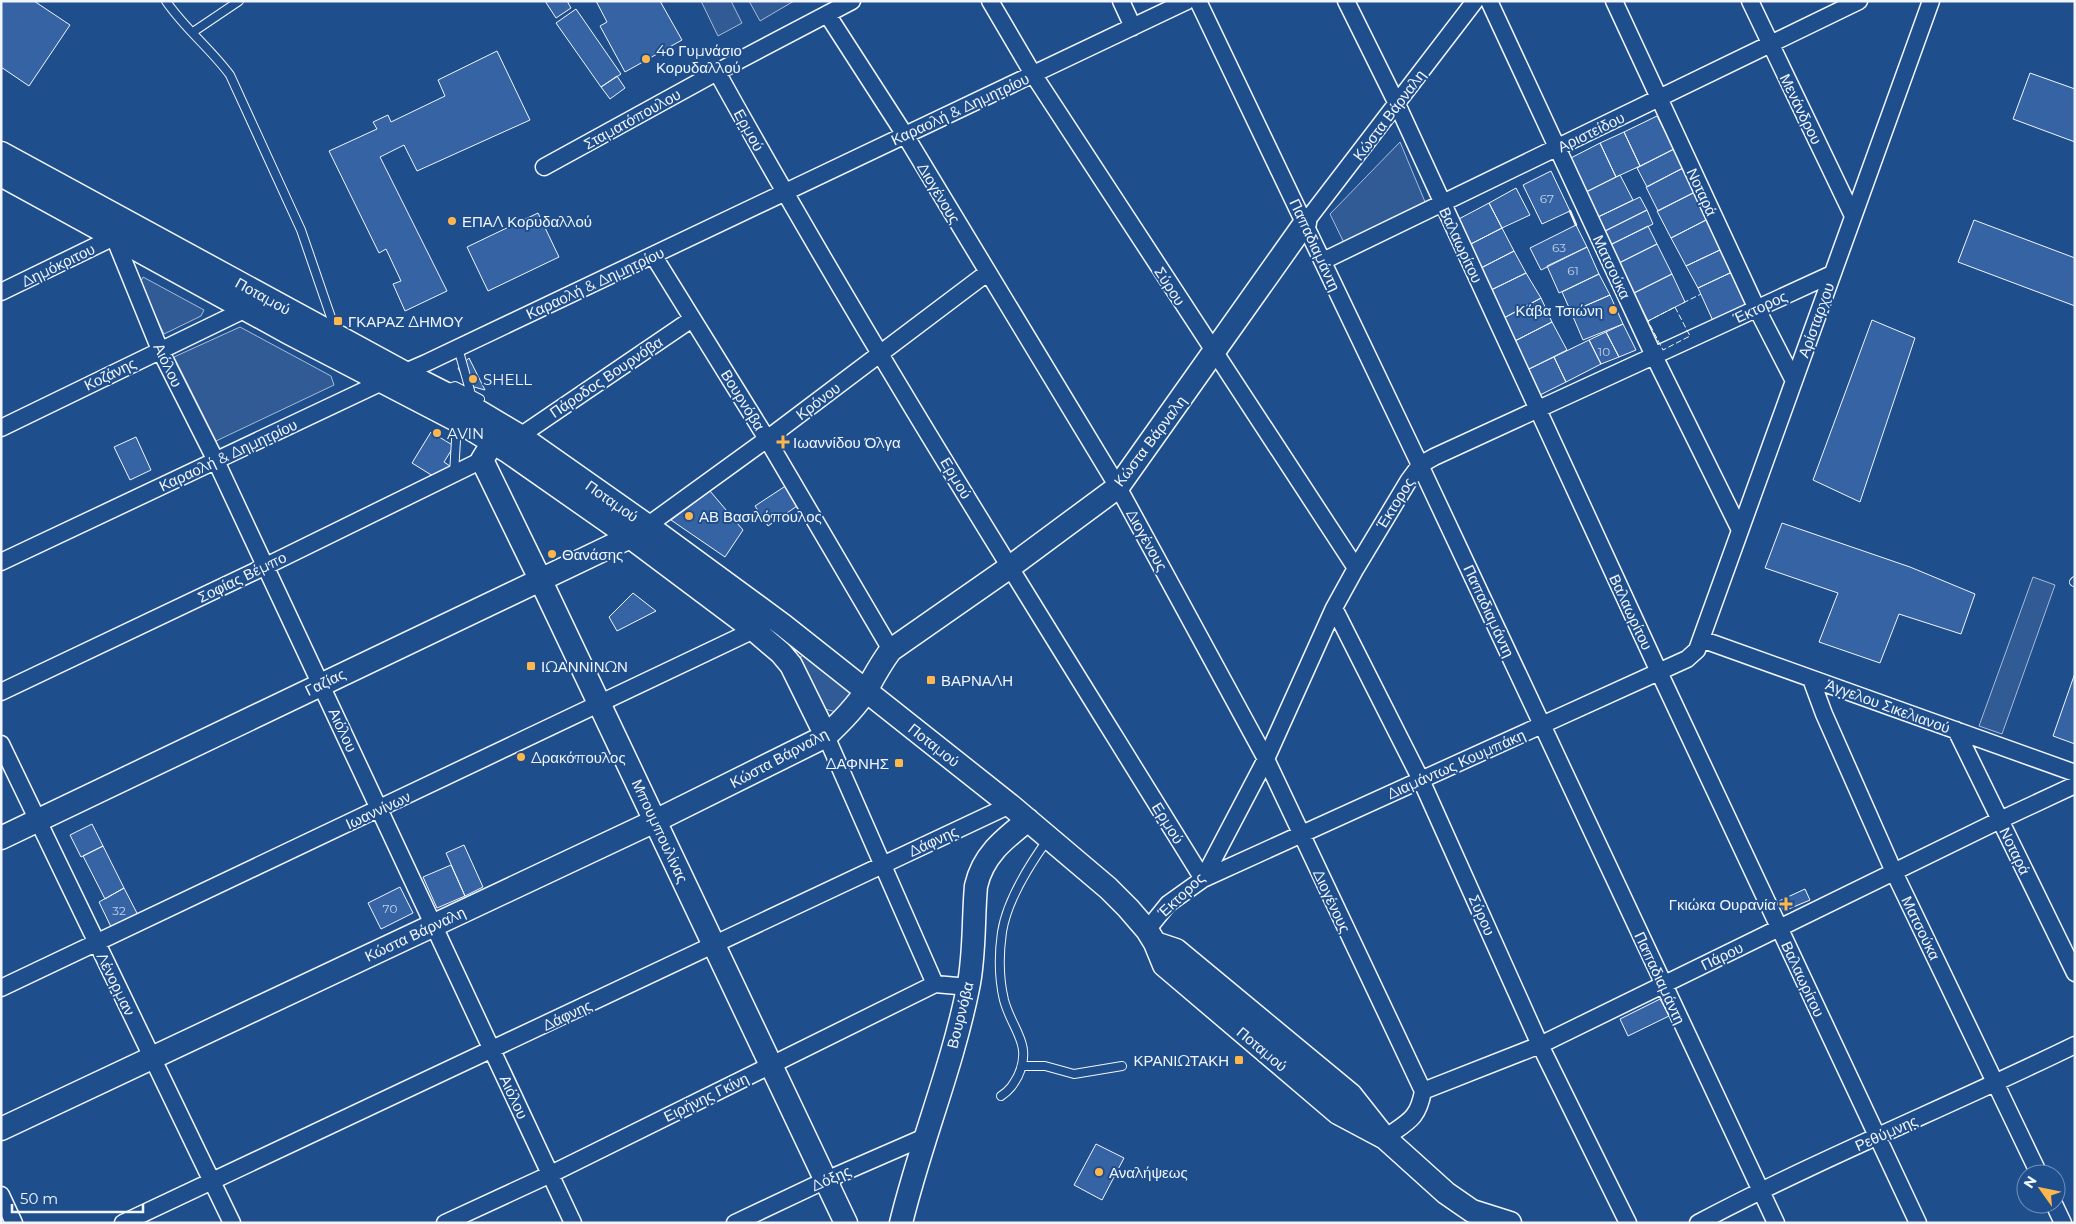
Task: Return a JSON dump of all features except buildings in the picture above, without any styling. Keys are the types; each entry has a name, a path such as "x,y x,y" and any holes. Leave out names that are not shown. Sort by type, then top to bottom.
{"street":[{"name":"Σύρου","path":"990,1 1033,74 1214,354 1356,568"},
{"path":"1121,1 1133,27"},
{"name":"Καραολή & Δημητρίου","path":"1,562 382,382 405,374 1187,1"},
{"name":"Παπαδιαμάντη","path":"1198,1 1420,465 1776,1223"},
{"name":"Βαλαωρίτου","path":"1346,1 1397,104 1659,672 1918,1223"},
{"name":"Κώστα Βάρναλη","path":"1,1129 655,821 826,736 845,719 865,691 881,662 891,650 1010,567 1118,487 1305,223 1475,1"},
{"name":"Ματσούκα","path":"1489,1 1654,356 1740,530"},
{"name":"Νοταρά","path":"1614,1 1757,309 1794,381"},
{"name":"Μενάνδρου","path":"1750,1 1853,216"},
{"name":"Αριστείδου","path":"1323,261 1858,1"},
{"name":"Αρίσταρχου","path":"1701,639 1931,1"},
{"name":"Σταματόπουλου","path":"544,167 717,72 828,14 845,3"},
{"name":"Διογένους","path":"828,14 905,136 1118,487 1266,758 1423,1091"},
{"name":"Ερμού","path":"717,72 784,193 1010,567 1203,879"},
{"name":"Ποταμού","path":"1,153 405,374 441,391 476,403 639,532 781,653 790,665 826,736"},
{"name":"Ποταμού","path":"1,175 246,309 458,421 488,451 639,532 783,625 1010,805 1108,888 1128,908 1151,937 1176,950 1351,1095 1386,1138 1459,1202 1480,1214 1507,1222"},
{"name":"Δημόκριτου","path":"1,292 114,237"},
{"name":"Αιόλου","path":"114,237 160,350 266,566 573,1223"},
{"name":"Βουρνόβα","path":"653,255 767,439 891,650"},
{"name":"Κρόνου","path":"639,532 767,439 987,273"},
{"name":"Έκτορος","path":"1151,937 1168,904 1203,879 1266,758 1334,608 1356,568 1420,465 1832,274"},
{"name":"Κοζάνης","path":"1,428 246,309"},
{"name":"Πάροδος Βουρνόβα","path":"520,436 692,318"},
{"name":"Σοφίας Βέμπο","path":"1,692 454,474 488,451"},
{"name":"Μπουμπουλίνας","path":"488,451 540,579 846,1223"},
{"name":"Γαζίας","path":"1,838 639,532"},
{"name":"Σύρου","path":"1334,608 1422,780 1540,1045 1628,1223"},
{"name":"Ιωαννίνων","path":"1,988 754,630"},
{"name":"Διαμάντως Κουμπάκη","path":"1203,879 1687,659 1696,650 1701,639"},
{"name":"Άγγελου Σικελιανού","path":"1701,639 2075,773"},
{"name":"Ματσούκα","path":"1811,678 1824,714 1894,872 2034,1164"},
{"name":"Νοταρά","path":"1956,730 2075,972"},
{"path":"826,736 935,984 969,987"},
{"name":"Λένορμαν","path":"1,744 232,1223"},
{"name":"Πάρου","path":"1423,1091 1540,1045 2075,785"},
{"name":"Δάφνης","path":"123,1223 1010,805"},
{"name":"Βουρνόβα","path":"901,1223 909,1188 928,1136 969,987 976,886 979,873 995,847 1028,820"},
{"name":"Ειρήνης Γκίνη","path":"445,1223 551,1174 935,984"},
{"name":"Ρεθύμνης","path":"1698,1223 1761,1190 1995,1084 2075,1045"},
{"path":"1386,1138 1412,1119 1420,1106 1423,1091"},
{"name":"Δόξης","path":"735,1223 826,1180 928,1136"},
{"path":"1,1195 14,1223"}],"lane":[{"path":"166,1 230,75 301,230 338,337"},
{"path":"192,32 239,1"},
{"path":"458,348 476,403"},
{"path":"454,474 458,421"},
{"path":"1001,1096 1011,1089 1022,1066 1025,1052 1004,1001 1001,957 1002,931 1011,904 1023,880 1049,838"},
{"path":"1022,1066 1045,1066 1074,1074 1122,1066"}],"shaded area":[{"path":"701,1 731,1 742,23 718,36"},
{"path":"749,1 794,1 760,21"},
{"path":"1400,142 1428,209 1346,247 1330,214"},
{"path":"143,277 204,310 201,316 164,334 140,283"},
{"path":"240,327 331,376 334,385 216,441 174,357"},
{"path":"2033,577 2055,585 2002,734 1979,726"},
{"path":"804,655 849,688 851,698 836,712 825,709 800,661 801,656"}],"fence":[{"path":"1683,303 1701,294"},
{"path":"1675,307 1690,336 1663,350 1648,321 1675,307"}],"wall":[{"path":"1570,211 1576,225"}],"place":[{"name":"4ο Γυμνάσιο Κορυδαλλού","path":"646,59"},
{"name":"ΕΠΑΛ Κορυδαλλού","path":"452,221"},
{"name":"Κάβα Τσιώνη","path":"1613,310"},
{"name":"ΓΚΑΡΑΖ ΔΗΜΟΥ","path":"338,321"},
{"name":"SHELL","path":"473,379"},
{"name":"AVIN","path":"437,433"},
{"name":"Ιωαννίδου Όλγα","path":"783,442"},
{"name":"ΑΒ Βασιλόπουλος","path":"689,516"},
{"name":"Θανάσης","path":"552,554"},
{"name":"ΙΩΑΝΝΙΝΩΝ","path":"531,666"},
{"name":"ΒΑΡΝΑΛΗ","path":"931,680"},
{"name":"Δρακόπουλος","path":"521,757"},
{"name":"ΔΑΦΝΗΣ","path":"899,763"},
{"name":"Γκιώκα Ουρανία","path":"1786,904"},
{"name":"ΚΡΑΝΙΩΤΑΚΗ","path":"1239,1060"},
{"name":"Αναλήψεως","path":"1099,1172"}]}
